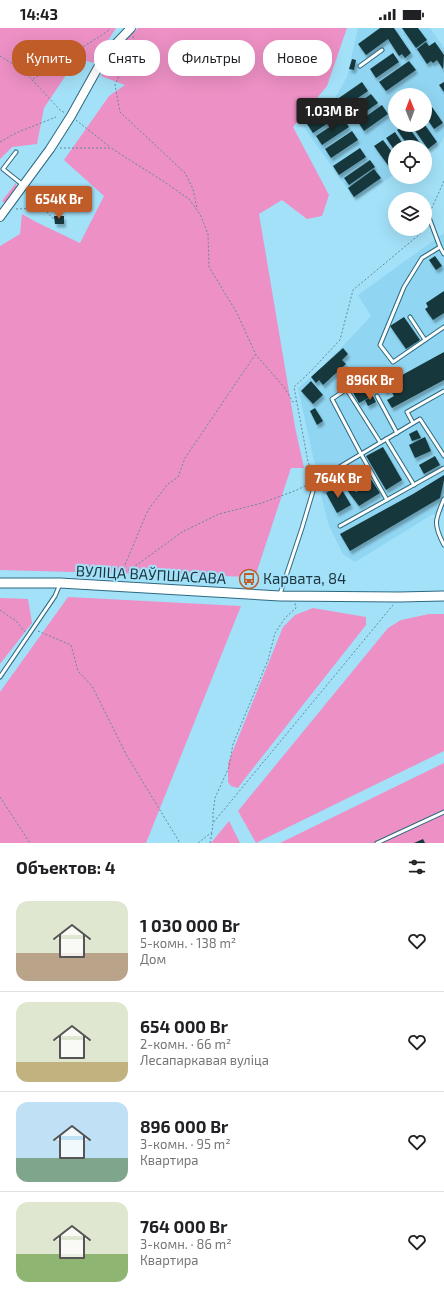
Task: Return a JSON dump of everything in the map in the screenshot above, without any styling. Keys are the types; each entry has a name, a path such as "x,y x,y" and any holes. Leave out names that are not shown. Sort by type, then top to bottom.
{"main road":[{"name":"ВУЛІЦА ВАЎПШАСАВА","path":"0,583 60,583 280,596 444,596"}],"street":[{"path":"0,217 27,187 71,116 105,55 132,32"}],"lane":[{"path":"360,66 382,50"},
{"path":"16,152 3,169 27,187"},
{"path":"432,226 444,254"},
{"path":"440,247 422,258 404,287 380,345 393,362 444,327"},
{"path":"410,317 425,340"},
{"path":"359,381 332,399 387,500"},
{"path":"347,390 380,442"},
{"path":"413,423 407,412 444,391"},
{"path":"377,396 397,433"},
{"path":"280,596 316,481 420,419 444,456"},
{"path":"386,439 414,485"},
{"path":"340,526 444,468"},
{"path":"444,499 435,525 444,545"},
{"path":"0,676 55,596 60,583"},
{"path":"377,843 444,812"}],"path":[{"path":"32,79 108,31 110,28"},
{"path":"132,32 134,42 115,85 120,112 185,173 193,189 198,210"},
{"path":"0,56 24,71 60,110 71,116 111,148 190,199 198,210 208,234 209,268 237,313 256,355 284,387 293,402 297,401"},
{"path":"0,142 16,133 56,116"},
{"path":"50,149 111,148"},
{"path":"432,206 444,181"},
{"path":"27,187 52,218 54,218"},
{"path":"15,209 45,208"},
{"path":"256,355 185,458 178,477 168,484 148,510 121,572 134,566 182,532 219,514 262,503 316,481 308,462 294,387 340,340 352,290 418,236"},
{"path":"213,823 399,597"},
{"path":"210,843 215,798 229,767 233,744 268,660 275,633 285,618 296,608 295,602"},
{"path":"0,610 16,621 28,636"},
{"path":"32,629 70,645 78,671 92,686 127,756 180,843"},
{"path":"0,797 30,843"},
{"path":"198,843 212,832"}],"shaded area":[{"path":"0,28 116,28 108,40 94,40 93,63 86,60 86,40 12,40 12,76 65,76 44,108 37,144 12,147 0,159"},
{"path":"138,28 347,28 332,72 332,40 263,40 263,76 330,76 327,86 293,127 329,195 322,216 307,219 282,200 259,214 295,427 304,468 291,468 255,577 0,570 0,246 20,234 22,214 80,243 104,196 64,160 109,96 125,85 101,76 160,76 160,40 126,40"},
{"path":"358,28 430,28 444,48 444,136 442,142 432,149 432,140 388,140 388,179 358,198 354,198 303,126 331,105 347,77"},
{"path":"16,183 17,189 6,203 2,201"},
{"path":"444,233 444,380 391,408 392,409 444,381 444,511 437,516 433,514 355,562 343,554 329,526 321,495 323,491 320,486 325,482 314,461 298,388 344,345 371,316 358,295"},
{"path":"68,597 241,606 146,843 0,843 0,692"},
{"path":"0,598 28,599 32,623 0,664"},
{"path":"313,608 366,617 366,625 238,788 231,786 228,782 228,763 283,627 295,615"},
{"path":"429,614 444,614 444,751 256,843 238,811 388,628 401,620"},
{"path":"444,763 444,843 280,843"},
{"path":"229,821 240,843 211,843"}],"building":[{"path":"380,28 394,28 411,53 405,58 402,54 399,56 388,39 366,55 358,44"},
{"path":"402,28 418,28 427,40 416,48"},
{"path":"426,42 429,46 435,42 444,55 443,69 437,60 433,63 431,61 427,64 417,49"},
{"path":"393,53 399,62 376,78 370,69"},
{"path":"352,59 356,60 354,70 349,69"},
{"path":"409,61 416,70 390,88 388,88 386,91 379,82"},
{"path":"362,82 368,91 342,109 336,100"},
{"path":"444,82 444,92 439,85"},
{"path":"371,94 378,103 354,120 347,111"},
{"path":"382,105 388,114 364,131 358,122"},
{"path":"333,106 340,115 313,133 307,124"},
{"path":"432,107 443,123 434,129 432,126"},
{"path":"343,118 349,127 322,145 316,136"},
{"path":"352,131 358,140 331,158 325,149"},
{"path":"395,132 400,140 388,141 386,138"},
{"path":"398,132 412,132 418,140 404,140"},
{"path":"416,132 430,132 437,142 432,146 432,140 422,140"},
{"path":"383,140 388,147 388,165 374,146"},
{"path":"360,148 366,157 339,175 333,166"},
{"path":"370,160 375,167 349,185 344,178"},
{"path":"374,169 381,178 354,197 348,188"},
{"path":"54,216 64,216 64,224 55,224"},
{"path":"435,256 442,266 436,270 429,260"},
{"path":"444,291 444,313 433,320 425,309 428,307 426,303"},
{"path":"404,317 420,340 406,349 390,326"},
{"path":"343,348 348,354 342,360 346,364 323,385 319,380 316,383 311,377"},
{"path":"444,352 444,380 392,408 387,400 394,396 390,389 385,392 382,386"},
{"path":"311,381 323,395 313,404 301,391"},
{"path":"359,387 360,389 364,387 370,397 359,403 352,391"},
{"path":"373,396 376,402 368,406 365,400"},
{"path":"315,408 323,421 317,425 310,411"},
{"path":"417,430 421,438 412,441 409,434"},
{"path":"425,437 431,451 415,458 409,445"},
{"path":"383,447 402,480 386,490 366,456"},
{"path":"435,456 440,465 424,474 419,465"},
{"path":"359,473 367,473 380,493 359,506 347,490 352,487 356,492 366,486"},
{"path":"444,475 440,498 350,551 340,534 413,494"},
{"path":"333,478 336,483 323,491 320,486"},
{"path":"339,485 351,505 337,513 326,493"},
{"path":"423,839 425,843 414,843"}],"place":[{"name":"Карвата, 84","path":"249,579"}]}
